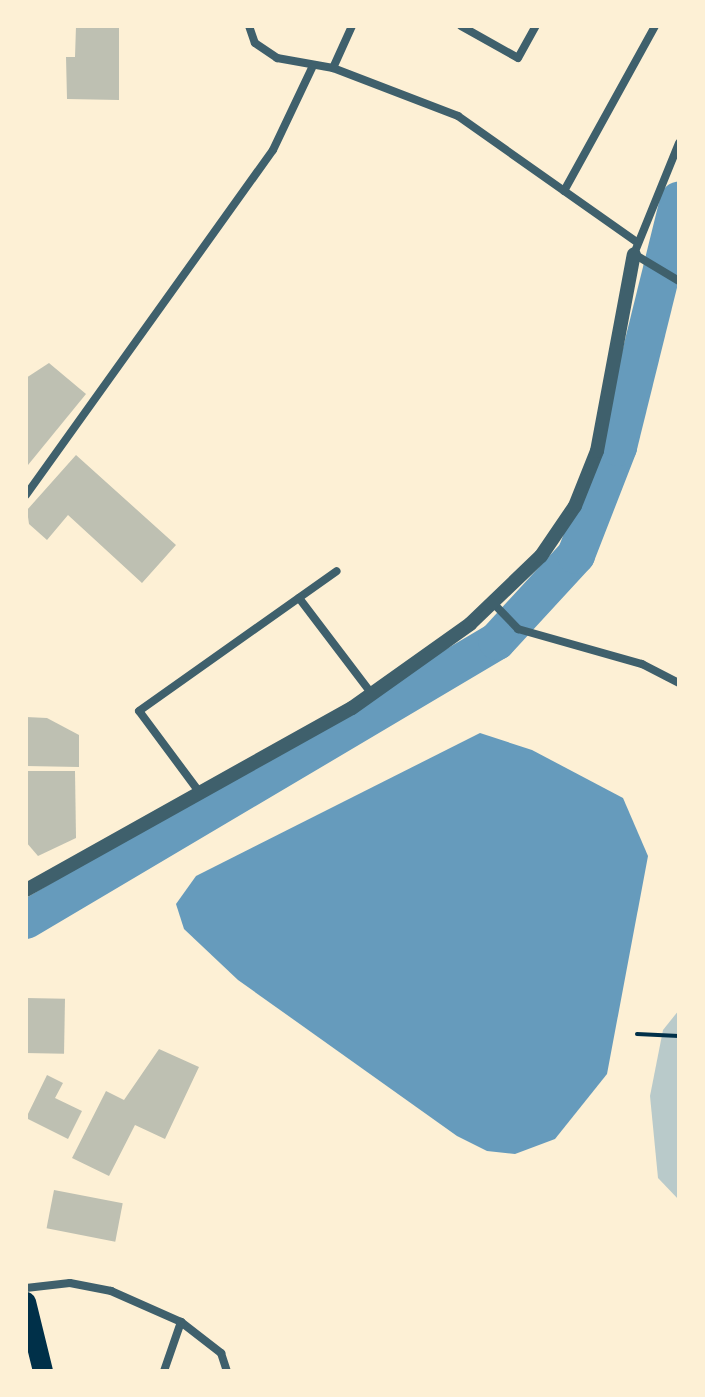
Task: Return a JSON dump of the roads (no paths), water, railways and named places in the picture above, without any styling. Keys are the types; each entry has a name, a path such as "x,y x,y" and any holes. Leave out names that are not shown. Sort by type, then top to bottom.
{"highway":[{"path":"26,1302 43,1371"}],"street":[{"path":"249,26 255,43 277,58 312,68 333,68 458,116 564,191 679,281"},
{"path":"333,68 352,26"},
{"path":"461,26 518,58 536,26"},
{"path":"564,191 655,26"},
{"path":"26,495 273,150 312,68"},
{"path":"26,890 201,794 372,694 494,604 575,506 597,451 636,249 679,143"},
{"path":"201,794 139,711 337,571"},
{"path":"299,598 372,694"},
{"path":"494,604 518,629 642,664 679,683"},
{"path":"26,1288 70,1283 111,1291 181,1322 221,1353 227,1371"},
{"path":"164,1371 181,1322"}],"water":[{"path":"480,733 532,750 623,798 648,856 607,1074 555,1139 515,1154 487,1151 457,1136 238,980 184,929 176,904 196,876"}],"waterway":[{"path":"26,920 497,641 576,555 618,447 679,200"}]}
